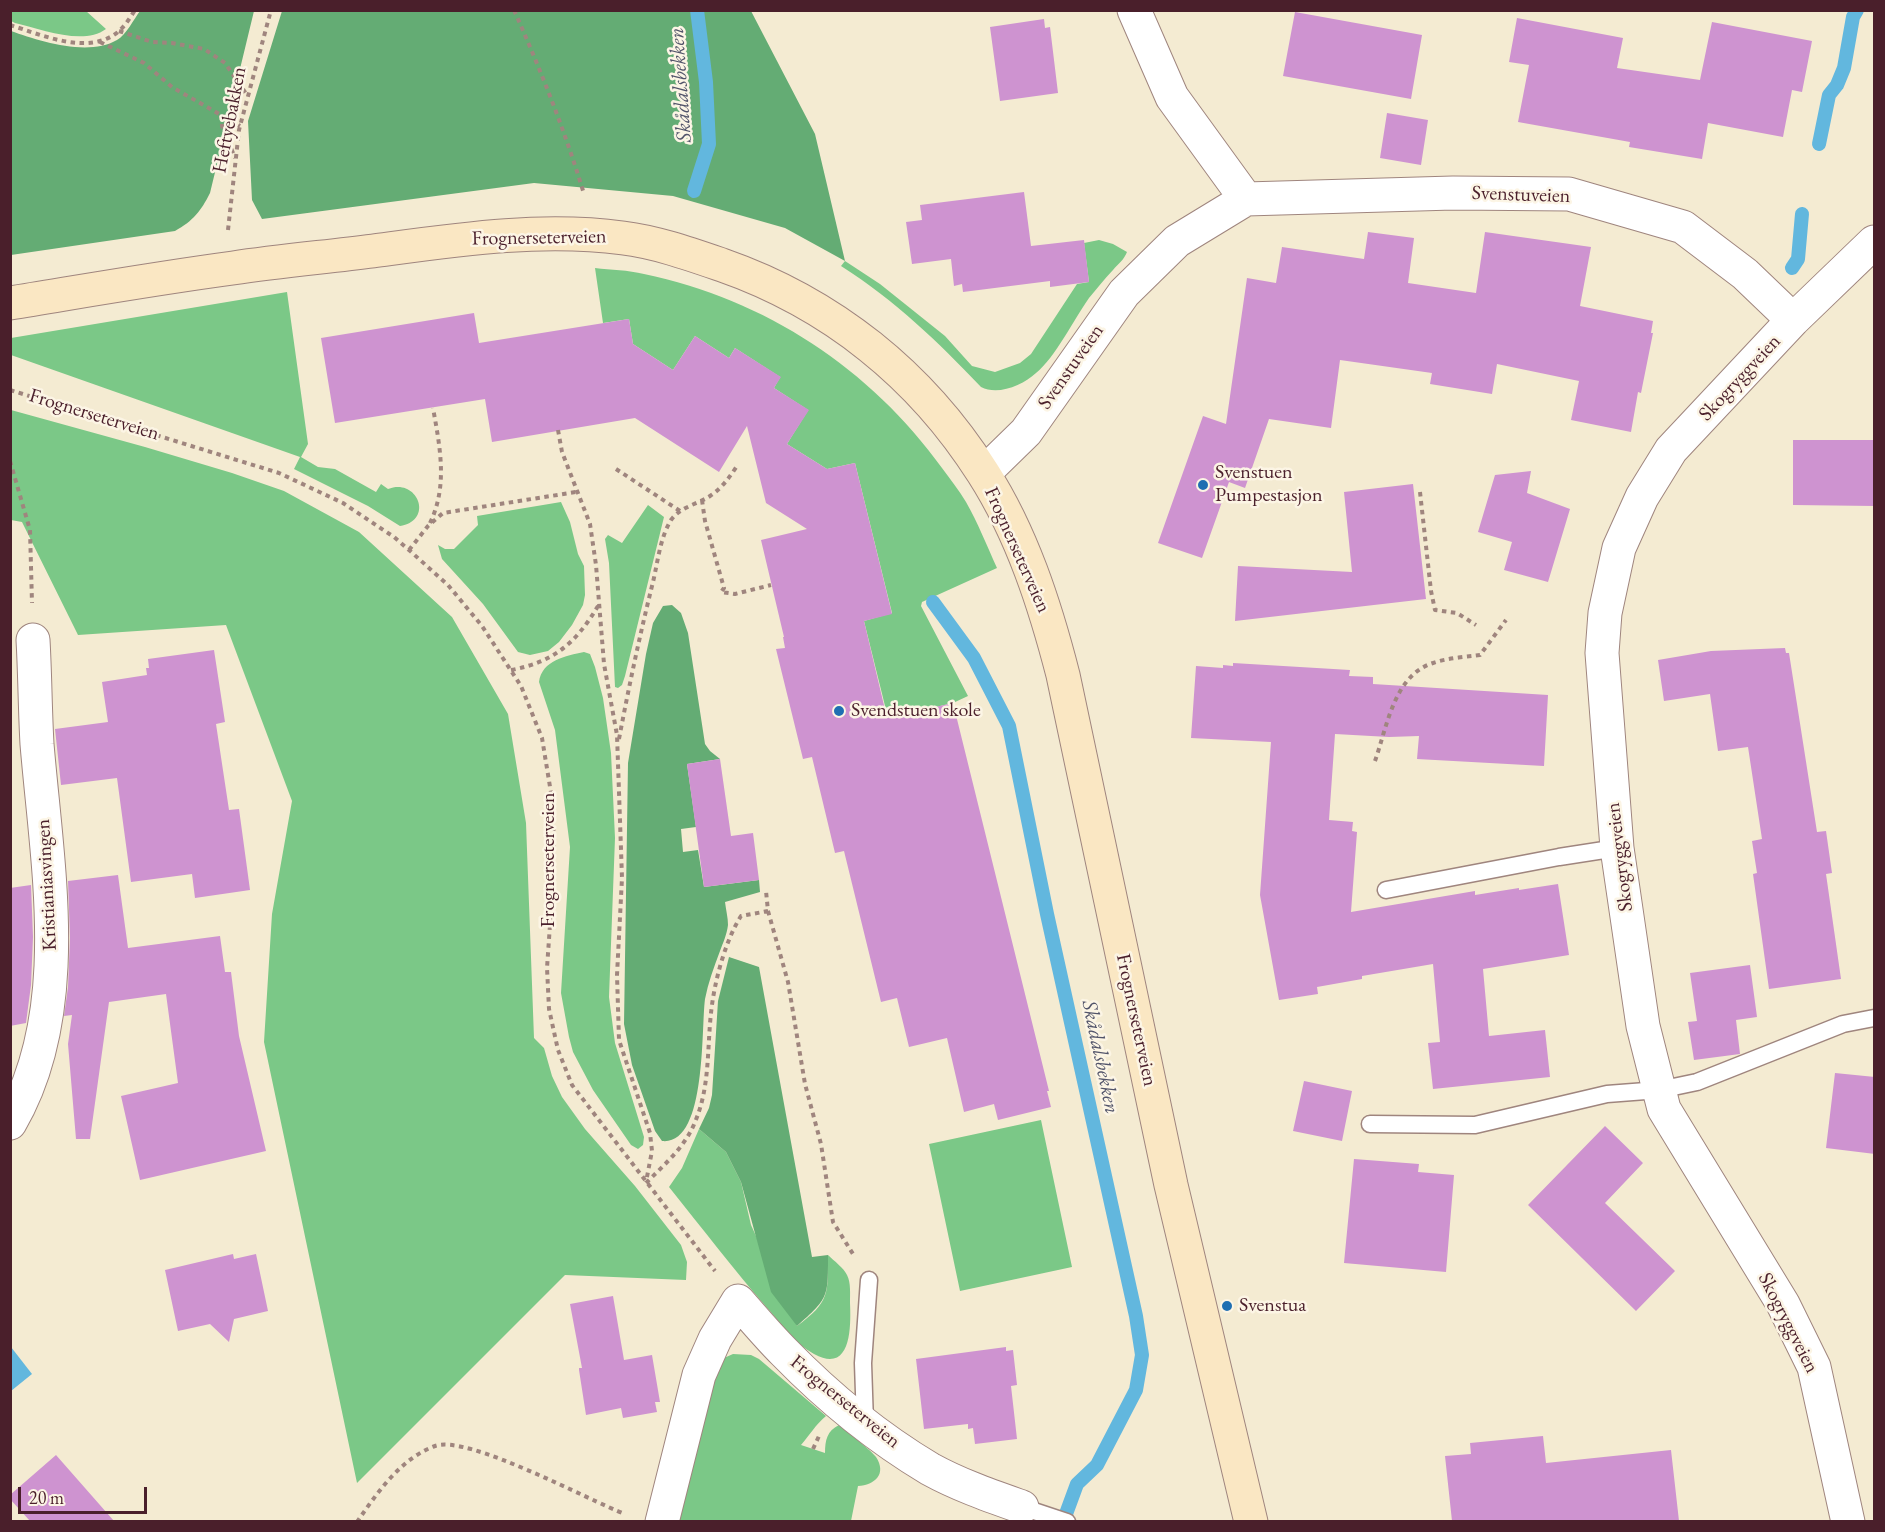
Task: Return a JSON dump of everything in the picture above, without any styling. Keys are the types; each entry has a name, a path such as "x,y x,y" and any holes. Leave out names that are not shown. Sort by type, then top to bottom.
{"main road":[{"name":"Frognerseterveien","path":"10,303 231,268 458,240 567,234 624,238 692,255 783,290 823,312 858,336 901,374 930,404 984,473 1010,523 1031,571 1050,624 1063,675 1171,1185 1251,1521"}],"street":[{"path":"1134,10 1172,98 1245,199"},
{"name":"Svenstuveien","path":"984,473 1026,432 1124,293 1177,241 1245,199 1429,193 1569,194 1683,227 1745,274 1793,320"},
{"name":"Skogryggveien","path":"1848,1521 1814,1367 1783,1304 1664,1109 1643,1026 1617,848 1602,653 1605,613 1619,548 1642,497 1671,450 1793,320 1875,242"},
{"name":"Kristianiasvingen","path":"10,1123 19,1108 36,1065 46,1017 52,953 51,892 37,742 33,639"},
{"path":"663,1521 699,1375 715,1339 738,1301"},
{"name":"Frognerseterveien","path":"738,1301 784,1353 865,1424 931,1469 1022,1507"}],"lane":[{"path":"1386,890 1617,848"},
{"path":"1370,1124 1475,1125 1607,1094 1659,1090 1697,1082 1843,1024 1875,1018"},
{"path":"865,1424 863,1363 869,1280"},
{"name":"Frognerseterveien","path":"1022,1507 1067,1521"}],"path":[{"path":"100,42 119,31 135,10"},
{"name":"Heftyebakken","path":"227,236 240,126 271,10"},
{"path":"514,10 550,95 585,197"},
{"path":"10,25 73,42 100,42 144,63 172,87 240,126"},
{"path":"119,31 152,42 204,49 225,63 248,95"},
{"path":"221,115 222,126 235,159"},
{"name":"Frognerseterveien","path":"10,390 279,473 343,503 394,537 409,550 448,585 483,626 521,686 542,738 554,805 554,867 548,968 549,1010 558,1050 572,1085 738,1301"},
{"path":"428,526 437,508 443,469 432,408"},
{"path":"558,430 562,452 590,524 596,564 604,664 618,746 622,878 617,975 619,1040 650,1133 652,1151 646,1183"},
{"path":"10,461 30,530 33,639"},
{"path":"618,746 662,541 673,517 726,483 737,466"},
{"path":"616,469 681,511"},
{"path":"409,550 428,526 443,513 577,492"},
{"path":"1420,492 1435,610 1456,613 1476,625"},
{"path":"702,500 705,521 724,588 720,592 735,594 771,585"},
{"path":"511,670 529,667 554,656 585,629 598,606"},
{"path":"1375,761 1397,698 1411,675 1432,663 1480,655 1506,620"},
{"path":"766,891 768,911 788,982 805,1084 821,1144 833,1222 869,1280"},
{"path":"646,1183 678,1151 695,1123 705,1093 711,1011 732,929 741,916 768,911"},
{"path":"357,1521 376,1495 410,1459 438,1444 498,1458 630,1516"}],"green space":[{"path":"11,10 86,11 106,29 86,36 62,35 15,23 11,21"},
{"path":"140,11 254,11 207,199 192,219 175,231 11,255 11,31 64,46 105,45 120,38"},
{"path":"282,11 751,11 815,134 845,261 785,228 673,196 534,183 262,219 252,200 248,121"},
{"path":"1099,240 1113,244 1127,252 1089,298 1043,366 1024,382 1002,390 981,387 915,322 880,293 841,266 845,261 880,284 945,336 972,366 995,372 1020,363 1031,354 1077,284 1089,282 1084,243"},
{"path":"595,268 638,273 689,285 773,320 812,343 848,370 882,399 914,432 963,498 997,568 922,602 921,606 968,696 953,703 888,718 864,621 892,613 855,463 827,469 787,444 808,410 774,388 780,377 735,348 729,358 695,336 673,370 633,344 629,319 603,323"},
{"path":"287,292 308,444 301,457 318,467 335,469 376,492 381,484 388,489 398,487 407,489 414,494 419,508 417,516 411,522 400,526 368,506 294,469 300,457 11,355 11,338"},
{"path":"11,410 145,447 284,491 359,532 452,617 508,714 526,823 534,1038 544,1048 552,1076 562,1097 585,1129 635,1186 681,1245 687,1262 686,1280 565,1275 357,1483 264,1042 272,914 292,801 226,625 78,635 22,522 11,520"},
{"path":"561,502 584,566 583,605 559,642 548,651 530,655 518,652 483,604 442,559 438,545 445,549 454,549 478,525 477,516"},
{"path":"648,505 664,517 625,676 622,685 618,688 615,687 609,563 605,539 608,535 622,543"},
{"path":"672,605 681,613 688,633 705,744 720,759 687,764 696,827 681,829 683,852 698,850 704,887 759,880 760,892 725,902 728,925 705,999 702,1058 694,1106 687,1125 677,1138 662,1141 655,1131 632,1065 624,1024 628,763 653,623 663,606"},
{"path":"584,652 590,654 595,667 603,698 611,753 615,838 609,997 615,1043 644,1137 643,1145 638,1149 631,1145 593,1090 573,1052 561,993 570,847 555,730 539,682 545,669 556,660"},
{"path":"729,957 759,967 812,1257 828,1255 828,1280 824,1296 815,1309 797,1326 771,1292 741,1182 726,1152 699,1129 709,1108 712,1095 718,1001"},
{"path":"1041,1120 1072,1267 960,1291 929,1144"},
{"path":"699,1129 726,1152 741,1182 751,1225 797,1326 816,1310 825,1296 828,1255 846,1272 850,1289 849,1334 847,1345 836,1358 826,1359 814,1354 795,1340 669,1187 682,1168"},
{"path":"733,1354 751,1355 759,1359 826,1416 801,1445 825,1453 828,1436 839,1425 876,1457 880,1473 874,1481 858,1486 851,1521 676,1522 711,1373 724,1358"}],"water":[{"path":"11,1347 32,1374 10,1391"}],"building":[{"path":"1295,12 1422,35 1411,99 1283,76"},
{"path":"1517,18 1623,38 1617,68 1700,80 1712,22 1812,41 1802,92 1792,90 1783,137 1708,123 1702,159 1629,147 1630,142 1518,122 1529,65 1509,62"},
{"path":"1044,19 1045,28 1050,27 1058,93 1000,101 990,27"},
{"path":"1387,113 1428,120 1421,165 1380,158"},
{"path":"1024,192 1031,246 1084,240 1089,282 1050,287 1050,281 963,292 962,284 954,286 951,259 912,264 906,222 922,220 920,205"},
{"path":"1368,232 1414,238 1408,283 1476,293 1485,232 1591,247 1580,306 1653,321 1651,333 1653,333 1641,393 1638,392 1631,432 1571,420 1579,381 1497,364 1492,394 1430,384 1432,373 1340,360 1331,428 1269,419 1245,488 1229,482 1202,558 1158,543 1203,416 1226,424 1247,278 1276,283 1282,247 1364,259"},
{"name":"Svendstuen skole","path":"474,313 479,343 629,319 633,344 673,370 695,336 729,358 735,348 781,377 774,388 809,410 787,444 827,469 855,463 892,614 864,621 887,718 953,703 1049,1091 1047,1091 1051,1107 998,1120 994,1104 964,1112 947,1038 909,1047 897,998 881,1002 844,851 835,853 812,757 803,759 776,649 785,648 784,637 761,540 807,529 766,503 747,426 719,472 635,418 492,442 485,399 335,423 321,338"},
{"path":"1793,440 1875,440 1875,506 1793,505"},
{"path":"1531,471 1527,493 1570,509 1548,582 1504,570 1512,542 1478,532 1495,475"},
{"path":"1413,484 1426,599 1235,621 1238,566 1352,572 1344,492"},
{"path":"1785,648 1786,653 1789,653 1817,832 1826,831 1832,873 1826,874 1841,979 1769,989 1753,874 1757,873 1752,841 1762,839 1748,747 1718,751 1710,694 1664,701 1658,660 1711,651"},
{"path":"214,650 225,722 216,724 229,810 239,809 250,890 195,898 192,874 131,882 117,778 61,785 55,729 108,722 102,682 147,675 148,659"},
{"path":"1233,663 1350,670 1349,676 1373,677 1373,684 1548,695 1544,766 1417,759 1419,736 1335,734 1329,820 1353,822 1352,831 1357,832 1351,912 1475,891 1475,895 1558,884 1569,955 1483,969 1489,1036 1545,1030 1550,1077 1433,1089 1428,1043 1440,1042 1433,964 1362,976 1362,979 1317,987 1318,994 1279,1000 1260,895 1271,742 1191,738 1196,666 1223,668 1223,665 1233,666"},
{"path":"720,759 731,836 753,833 759,880 704,887 687,764"},
{"path":"118,875 128,948 220,936 225,972 231,972 239,1036 266,1151 140,1180 121,1096 178,1083 166,994 109,1002 90,1139 76,1139 68,1044 72,1015 64,1016 70,938 68,881"},
{"path":"31,885 33,937 31,985 26,1023 10,1026 10,888"},
{"path":"1750,965 1757,1017 1736,1020 1740,1054 1694,1060 1688,1022 1697,1021 1690,973"},
{"path":"1835,1073 1875,1077 1875,1154 1826,1148"},
{"path":"1304,1081 1352,1091 1342,1141 1293,1131"},
{"path":"1605,1126 1643,1163 1605,1203 1675,1271 1636,1311 1528,1205"},
{"path":"1354,1159 1419,1164 1418,1172 1454,1175 1446,1272 1344,1263"},
{"path":"233,1254 234,1259 256,1254 268,1311 234,1319 229,1342 210,1324 178,1331 165,1270"},
{"path":"613,1296 624,1360 652,1355 660,1402 655,1402 657,1412 623,1418 621,1408 586,1415 579,1370 582,1368 570,1304"},
{"path":"1006,1347 1006,1351 1013,1350 1017,1385 1011,1386 1017,1439 975,1444 973,1428 968,1429 968,1424 924,1429 916,1359"},
{"path":"1543,1436 1546,1463 1671,1450 1679,1521 1452,1521 1445,1456 1471,1454 1470,1443"},
{"path":"56,1455 114,1521 30,1521 10,1499 10,1495"}],"waterway":[{"name":"Skådalsbekken","path":"694,191 709,144 706,82 697,10"},
{"path":"1819,144 1829,95 1837,85 1844,68 1853,17 1857,10"},
{"path":"1792,268 1798,259 1802,214"},
{"name":"Skådalsbekken","path":"933,602 974,658 1009,726 1047,914 1136,1316 1142,1355 1136,1390 1097,1465 1077,1484 1063,1522"}],"place":[{"name":"Svenstuen Pumpestasjon","path":"1203,485"},
{"name":"Svendstuen skole","path":"839,711"},
{"name":"Svenstua","path":"1227,1306"}]}
